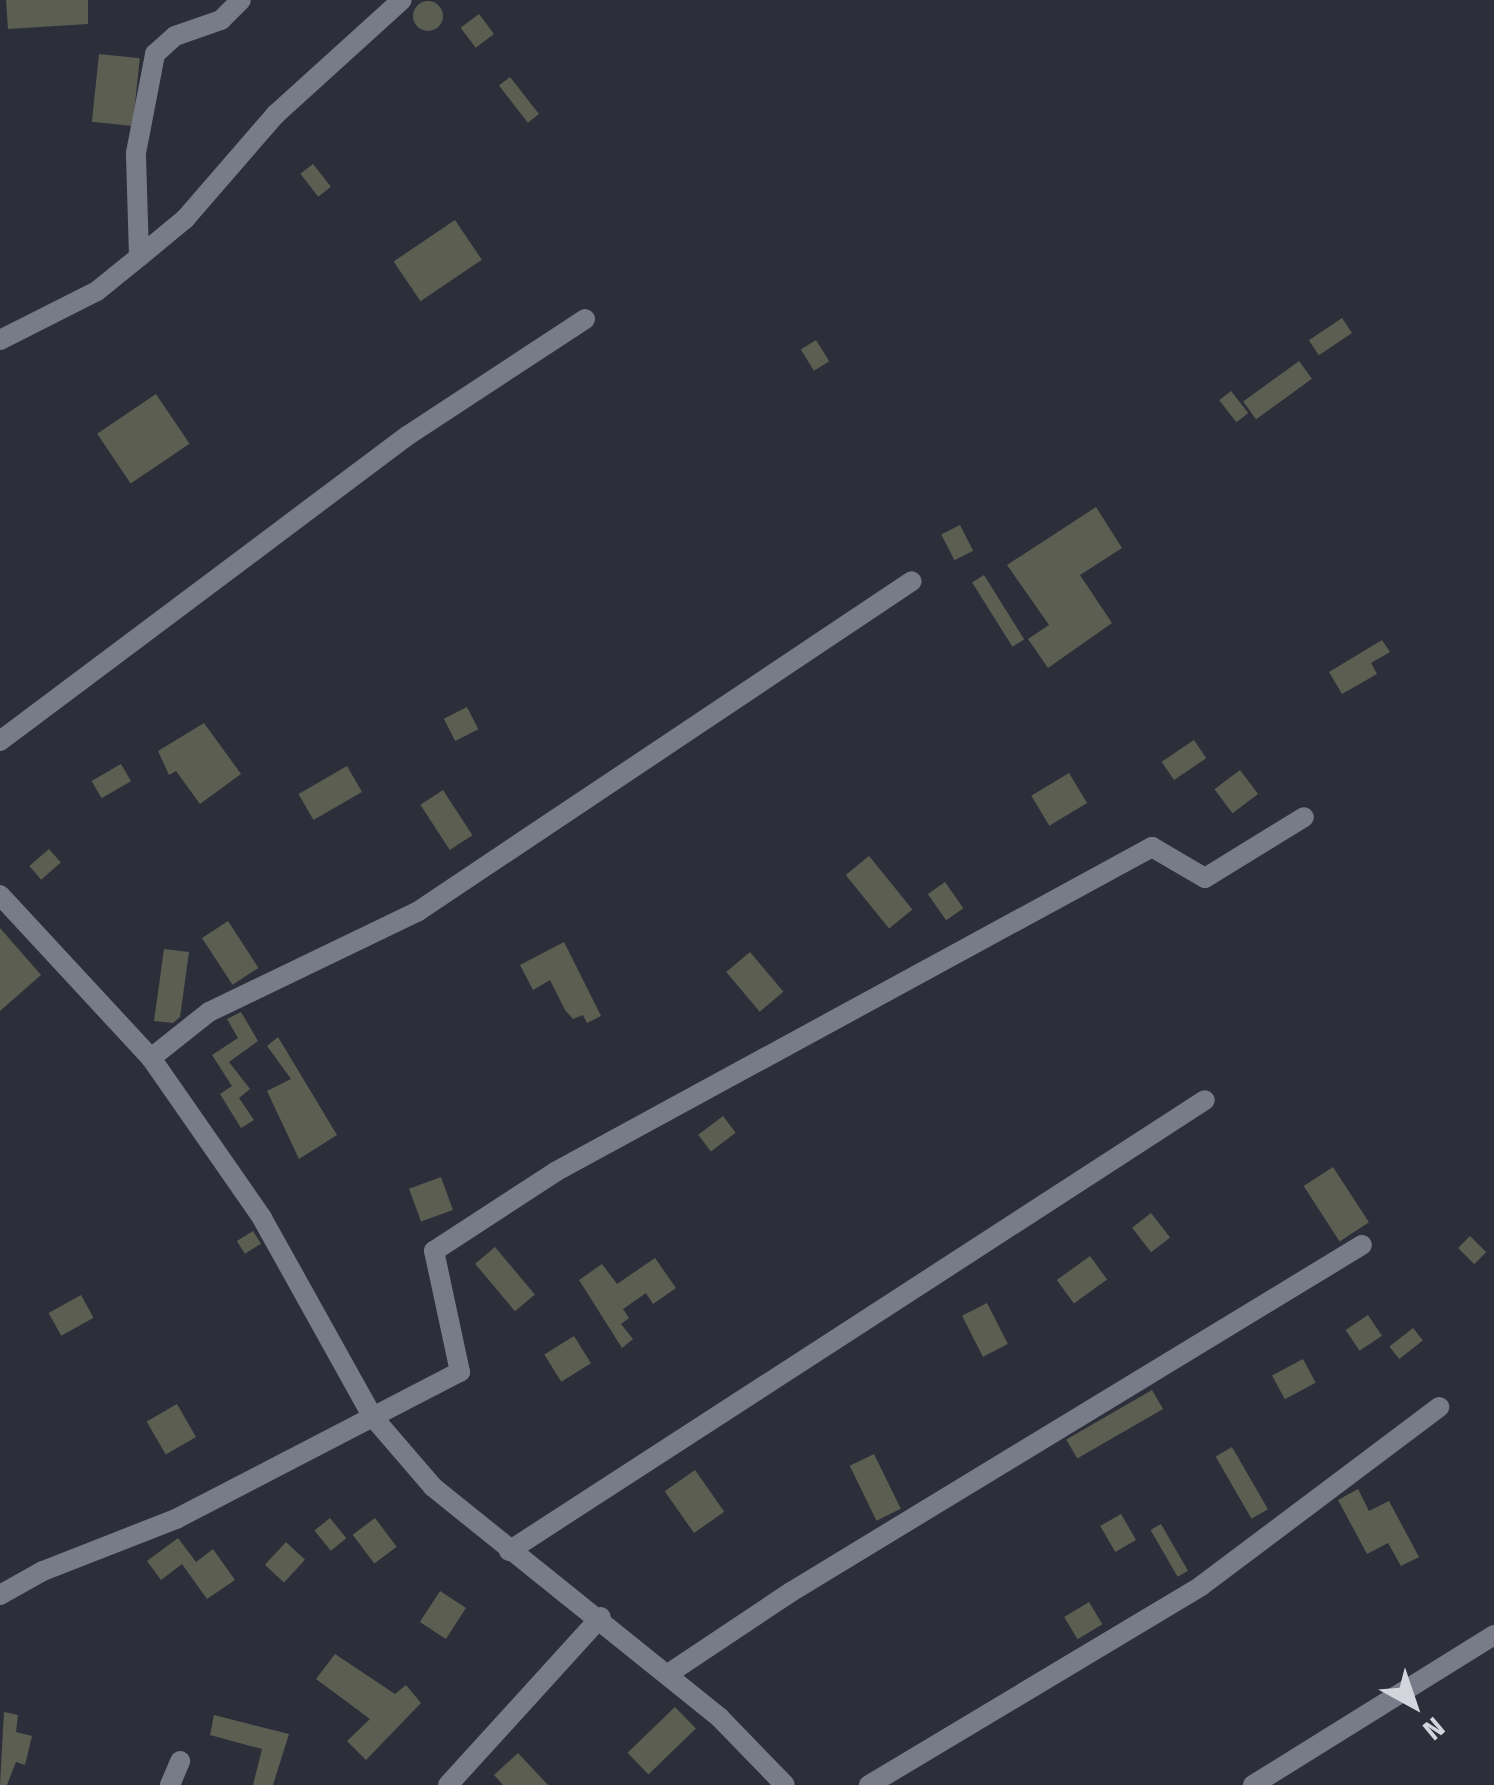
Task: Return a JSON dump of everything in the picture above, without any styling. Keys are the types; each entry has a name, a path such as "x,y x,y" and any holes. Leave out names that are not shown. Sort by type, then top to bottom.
{"street":[{"path":"139,257 136,153 155,54 175,36 221,20 241,0"},
{"path":"0,340 96,291 139,257 184,218 275,116 402,0"},
{"path":"0,741 407,436 585,318"},
{"path":"151,1058 208,1012 417,912 912,581"},
{"path":"0,1596 43,1571 176,1520 460,1372 434,1252 555,1172 1152,847 1205,878 1304,816"},
{"path":"0,895 151,1058 262,1218 372,1416 433,1487 510,1551 601,1617 668,1674 785,1785"},
{"path":"510,1551 1205,1100"},
{"path":"668,1674 791,1592 1362,1245"},
{"path":"869,1785 1200,1586 1440,1407"},
{"path":"448,1785 601,1617"},
{"path":"1253,1785 1494,1635"},
{"path":"170,1785 180,1761"}],"building":[{"path":"6,0 88,0 88,24 8,29"},
{"path":"428,1 439,5 443,16 439,27 428,31 417,27 413,16 417,5"},
{"path":"479,14 494,34 476,48 461,28"},
{"path":"99,54 140,58 133,126 92,122"},
{"path":"510,77 539,114 528,123 499,86"},
{"path":"313,164 331,187 318,197 300,174"},
{"path":"455,220 482,260 420,301 394,261"},
{"path":"1342,318 1352,333 1319,355 1309,340"},
{"path":"816,340 829,361 814,371 801,350"},
{"path":"1299,361 1312,379 1256,419 1243,402"},
{"path":"1231,391 1248,413 1236,422 1219,400"},
{"path":"156,394 190,444 131,483 97,434"},
{"path":"1096,507 1122,548 1080,575 1112,623 1048,668 1028,639 1049,625 1007,565"},
{"path":"960,525 973,551 954,560 941,535"},
{"path":"984,575 1024,639 1012,647 972,582"},
{"path":"1382,640 1390,652 1371,663 1377,674 1342,694 1329,672"},
{"path":"467,707 478,729 455,741 444,719"},
{"path":"204,723 241,774 200,804 176,771 169,775 158,751"},
{"path":"1194,740 1206,758 1174,780 1162,762"},
{"path":"121,764 131,781 102,798 92,781"},
{"path":"347,766 362,792 314,820 299,794"},
{"path":"1240,770 1258,794 1232,813 1214,789"},
{"path":"1069,773 1087,803 1049,826 1031,796"},
{"path":"443,790 472,835 450,850 420,805"},
{"path":"49,849 61,863 41,880 29,866"},
{"path":"869,856 912,910 889,929 846,875"},
{"path":"945,882 963,908 946,920 928,894"},
{"path":"228,921 258,968 233,985 202,938"},
{"path":"0,928 41,975 0,1011"},
{"path":"564,942 601,1016 587,1023 583,1015 573,1019 565,1010 550,980 533,990 520,965"},
{"path":"164,949 189,952 180,1017 173,1023 154,1021"},
{"path":"750,952 783,992 760,1012 726,972"},
{"path":"241,1012 258,1041 229,1062 250,1089 239,1098 254,1120 241,1128 220,1094 232,1086 212,1055 238,1038 227,1019"},
{"path":"278,1037 337,1135 299,1159 267,1091 291,1079 267,1046"},
{"path":"723,1116 736,1133 711,1151 698,1135"},
{"path":"1333,1167 1369,1222 1340,1241 1304,1186"},
{"path":"441,1177 453,1210 421,1222 409,1189"},
{"path":"1151,1213 1170,1237 1151,1252 1132,1228"},
{"path":"253,1231 261,1244 245,1254 237,1241"},
{"path":"1470,1236 1486,1252 1474,1264 1458,1248"},
{"path":"495,1247 535,1294 515,1311 475,1264"},
{"path":"1090,1256 1107,1279 1074,1304 1057,1280"},
{"path":"655,1258 676,1288 653,1304 646,1293 623,1309 629,1318 621,1324 633,1339 622,1348 579,1280 602,1264 617,1284"},
{"path":"81,1295 94,1318 61,1336 49,1313"},
{"path":"987,1303 1008,1344 983,1357 962,1316"},
{"path":"1368,1315 1382,1336 1360,1351 1346,1330"},
{"path":"1413,1328 1423,1341 1399,1359 1389,1346"},
{"path":"574,1336 591,1363 561,1382 544,1355"},
{"path":"1303,1359 1316,1383 1285,1399 1272,1375"},
{"path":"1152,1390 1163,1409 1077,1459 1066,1440"},
{"path":"177,1404 196,1437 166,1454 147,1422"},
{"path":"1232,1447 1268,1509 1252,1519 1216,1456"},
{"path":"874,1454 901,1509 876,1521 850,1466"},
{"path":"695,1470 724,1512 694,1533 665,1491"},
{"path":"1358,1489 1369,1511 1389,1501 1419,1557 1401,1566 1388,1543 1367,1554 1338,1500"},
{"path":"1121,1514 1136,1540 1115,1552 1100,1526"},
{"path":"330,1518 346,1538 331,1551 314,1531"},
{"path":"375,1518 397,1547 374,1564 353,1535"},
{"path":"1161,1524 1188,1571 1178,1577 1151,1530"},
{"path":"178,1538 196,1562 213,1549 235,1580 207,1599 182,1564 161,1580 147,1561"},
{"path":"286,1542 305,1560 284,1582 265,1565"},
{"path":"440,1591 466,1608 446,1639 420,1622"},
{"path":"1089,1602 1102,1624 1078,1639 1064,1617"},
{"path":"335,1654 395,1694 406,1685 421,1703 366,1760 347,1741 370,1719 316,1679"},
{"path":"675,1707 696,1729 648,1774 628,1753"},
{"path":"4,1712 18,1715 16,1732 32,1736 25,1765 16,1762 7,1785 0,1785"},
{"path":"214,1715 289,1734 273,1785 253,1785 262,1749 210,1735"},
{"path":"518,1753 548,1785 503,1785 494,1775"}]}
